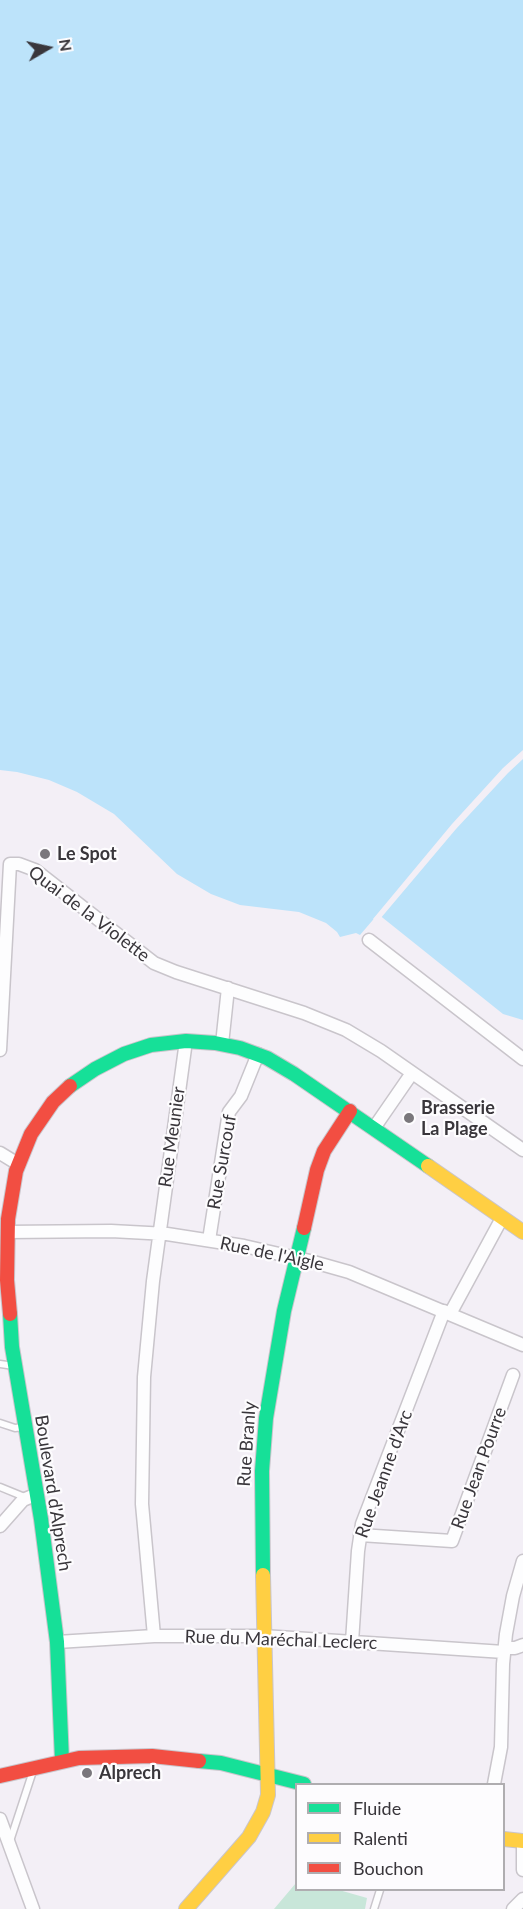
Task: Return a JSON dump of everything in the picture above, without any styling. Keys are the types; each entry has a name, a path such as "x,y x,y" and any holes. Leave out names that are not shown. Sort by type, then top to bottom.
{"street":[{"name":"Quai de la Violette","path":"0,1050 10,864 35,870 154,963 333,1023 368,1042 523,1150"},
{"path":"369,940 523,1059"},
{"path":"222,1044 228,988"},
{"name":"Rue Meunier","path":"154,1636 145,1551 141,1466 146,1349 159,1234 186,1041"},
{"name":"Boulevard d'Alprech","path":"62,1761 57,1641 32,1496 24,1427 7,1365 7,1232 10,1197 18,1164 31,1134 61,1094 95,1069 133,1051 165,1042 222,1044 258,1054 282,1066 350,1111 523,1233"},
{"name":"Rue Surcouf","path":"209,1240 230,1109 241,1096 258,1054"},
{"path":"374,1128 412,1073"},
{"name":"Rue Branly","path":"186,1909 254,1830 267,1799 269,1776 261,1511 264,1430 274,1364 320,1161 350,1111"},
{"path":"0,1152 18,1164"},
{"name":"Rue Jeanne d'Arc","path":"352,1642 360,1535 447,1312 502,1218"},
{"name":"Rue de l'Aigle","path":"7,1232 91,1230 159,1234 209,1240 297,1258 349,1272 523,1345"},
{"name":"Rue Jean Pourre","path":"360,1535 452,1541 513,1375"},
{"path":"0,1526 32,1496"},
{"path":"494,1783 501,1747 504,1650 513,1596 523,1561"},
{"name":"Rue du Maréchal Leclerc","path":"57,1641 154,1636 263,1636 504,1650 523,1645"},
{"path":"0,1776 62,1761 102,1756 175,1757 221,1764 296,1783"},
{"path":"0,1819 33,1909"},
{"path":"505,1839 523,1843 523,1870"},
{"path":"513,1909 523,1899"}],"lane":[{"path":"0,1424 15,1428 24,1427"},
{"path":"0,1487 32,1496"},
{"path":"9,1844 34,1767"},
{"path":"374,1909 380,1891"}],"green space":[{"path":"295,1884 295,1891 342,1891 367,1898 365,1909 274,1909"}],"water":[{"path":"0,0 523,0 523,1020 503,1014 378,914 360,935 356,933 340,937 326,923 299,912 240,905 211,894 177,874 114,814 77,792 49,780 0,770"}],"pier":[{"path":"523,750 523,759 456,829 380,919 376,921 373,919 452,824 503,768"}],"traffic: fast":[{"path":"70,1086 95,1069 124,1054 151,1045 186,1041 240,1048 267,1058 294,1074 428,1166"},
{"path":"263,1575 262,1471 266,1418 284,1311 304,1228"},
{"path":"10,1314 12,1347 41,1519 57,1642 62,1761"},
{"path":"199,1761 221,1763 300,1783"}],"traffic: slow":[{"path":"428,1166 523,1232"},
{"path":"186,1909 249,1837 263,1812 268,1795 263,1575"},
{"path":"505,1839 523,1841"}],"traffic: jam":[{"path":"10,1314 7,1280 8,1219 16,1171 31,1134 53,1102 70,1086"},
{"path":"304,1228 317,1170 324,1151 350,1111"},
{"path":"0,1776 79,1758 152,1756 199,1761"}],"place":[{"name":"Le Spot","path":"45,854"},
{"name":"Brasserie La Plage","path":"409,1118"},
{"name":"Alprech","path":"87,1773"}]}
